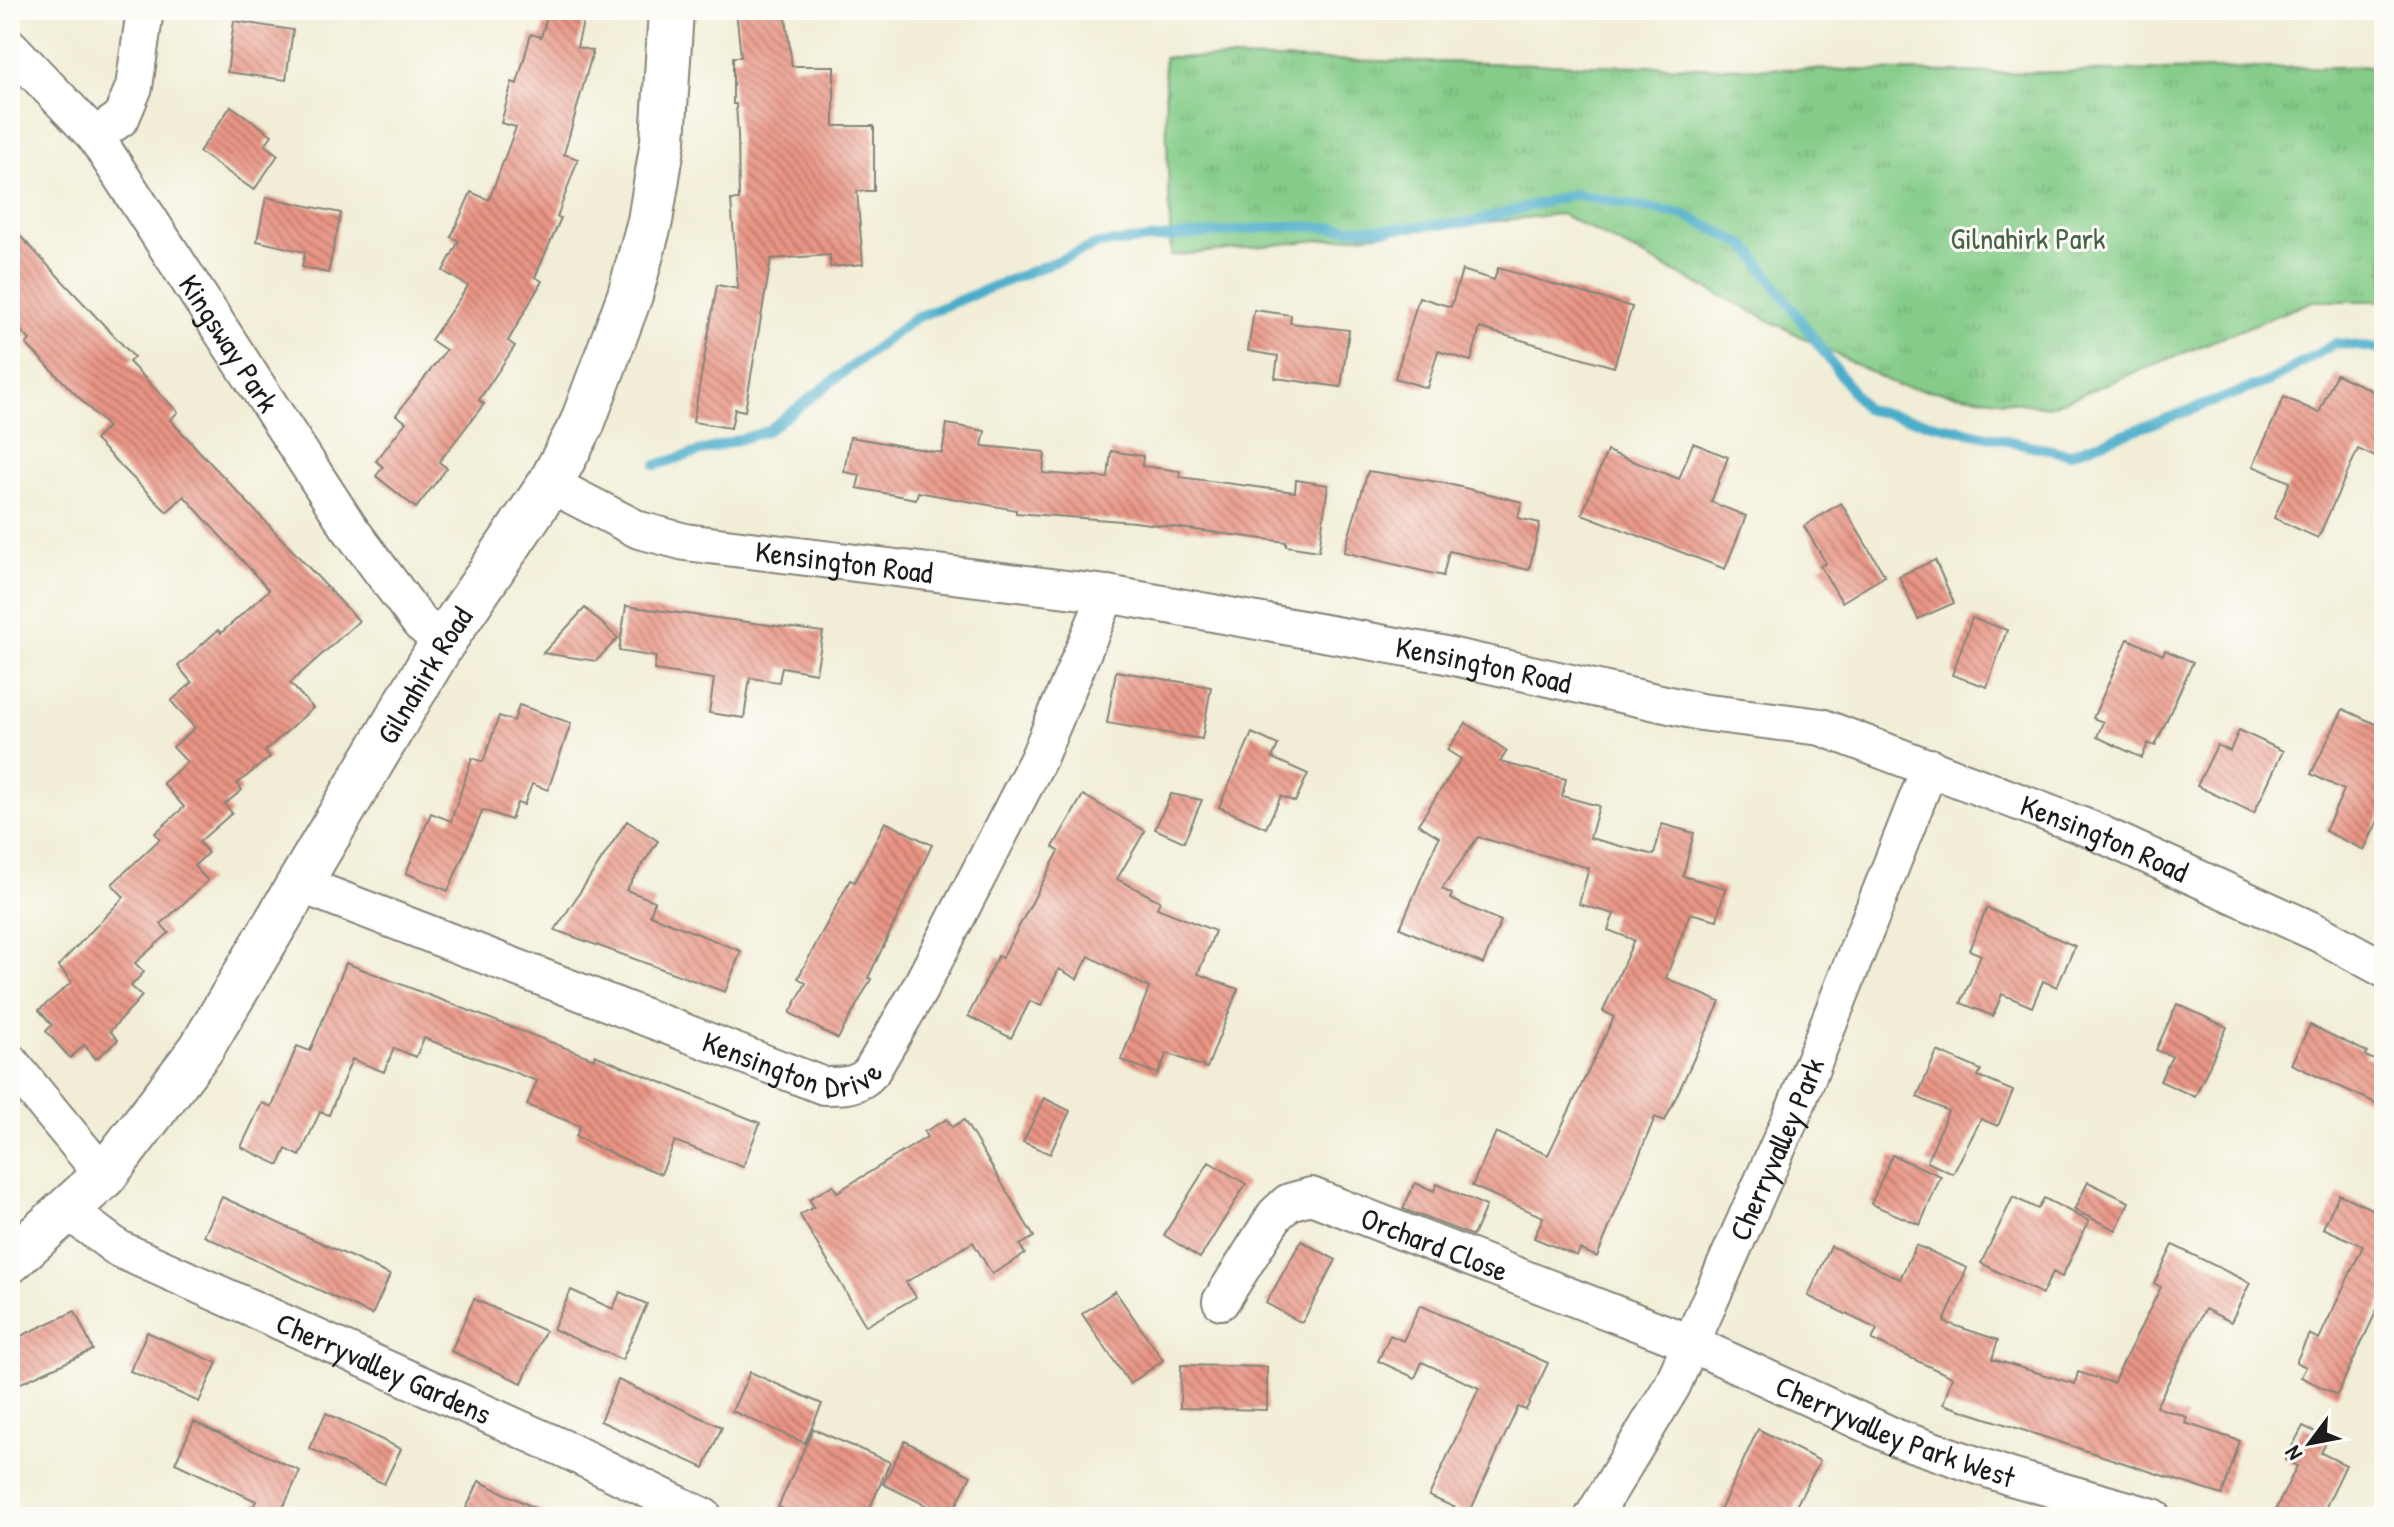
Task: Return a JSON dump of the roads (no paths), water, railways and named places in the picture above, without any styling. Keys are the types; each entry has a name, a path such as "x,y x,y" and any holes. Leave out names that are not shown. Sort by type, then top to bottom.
{"street":[{"path":"95,136 121,118 134,87 145,10"},
{"name":"Gilnahirk Road","path":"10,1261 104,1176 201,1049 443,642 550,484 582,424 630,295 650,221 663,141 671,10"},
{"name":"Kingsway Park","path":"10,47 95,136 348,526 420,623 443,642"},
{"name":"Kensington Road","path":"550,484 639,530 685,542 1107,594 1441,654 1701,712 1821,727 1930,767 2170,864 2320,934 2384,969"},
{"name":"Kensington Drive","path":"300,884 824,1086 847,1087 864,1080 871,1072 918,992 1038,759 1107,594"},
{"name":"Cherryvalley Park","path":"1593,1517 1672,1386 1796,1106 1930,767"},
{"path":"10,1062 104,1176"},
{"name":"Orchard Close","path":"1221,1301 1275,1215 1289,1202 1311,1196 1690,1343"},
{"name":"Cherryvalley Gardens","path":"68,1211 119,1249 552,1443 704,1517"},
{"name":"Cherryvalley Park West","path":"1690,1343 1897,1438 2011,1477 2153,1517"}],"waterway":[{"path":"656,465 767,431 915,318 1099,244 1285,226 1383,229 1472,222 1574,194 1685,215 1747,246 1865,409 2069,454 2270,381 2336,343 2384,350"}],"park label":[{"name":"Gilnahirk Park","path":"2028,238"}]}
